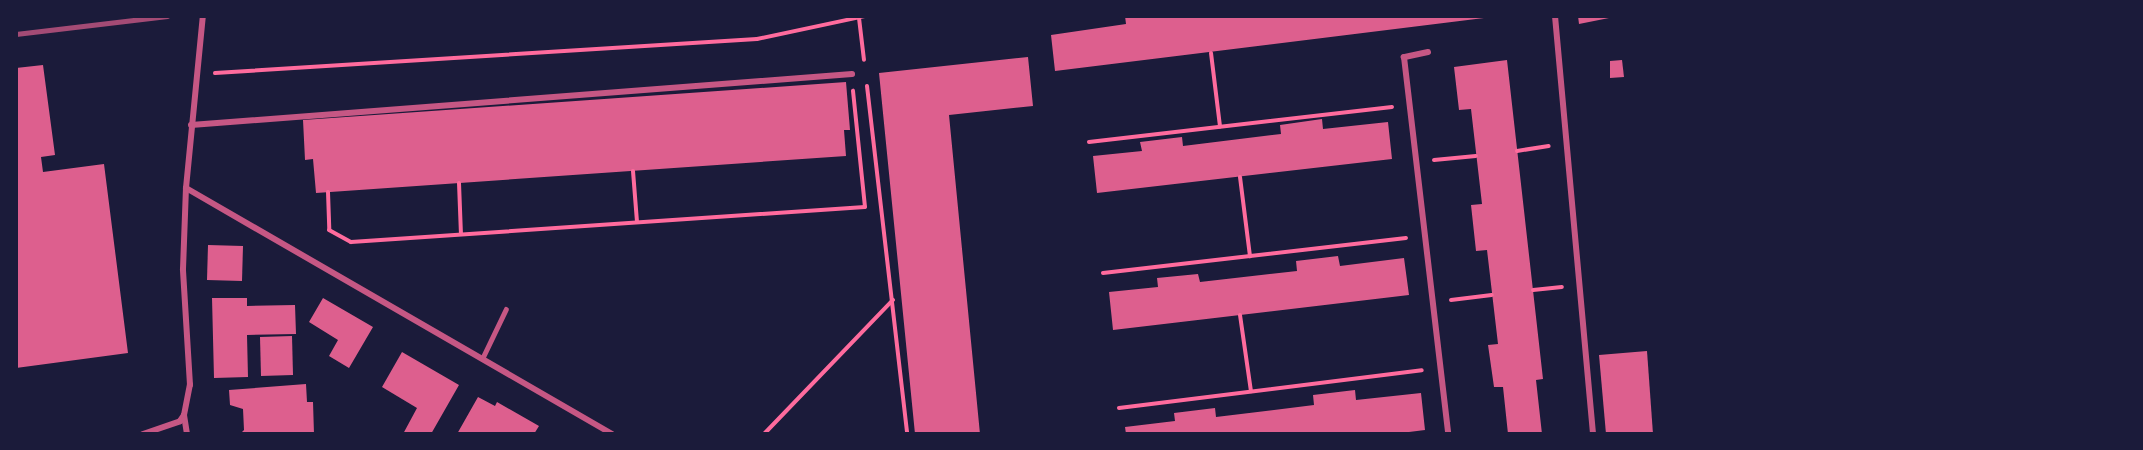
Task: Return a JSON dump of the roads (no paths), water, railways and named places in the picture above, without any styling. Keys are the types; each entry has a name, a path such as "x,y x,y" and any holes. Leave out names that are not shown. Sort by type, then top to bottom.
{"street":[{"path":"186,434 184,415 190,385 183,269 186,188 203,16"},
{"path":"1555,16 1593,434"},
{"path":"1428,52 1404,57 1423,236 1448,434"},
{"path":"191,125 852,74"},
{"path":"186,188 612,434"},
{"path":"143,434 180,421 184,415"}],"lane":[{"path":"482,359 507,309"}],"railway":[{"path":"16,34 167,16"}]}
